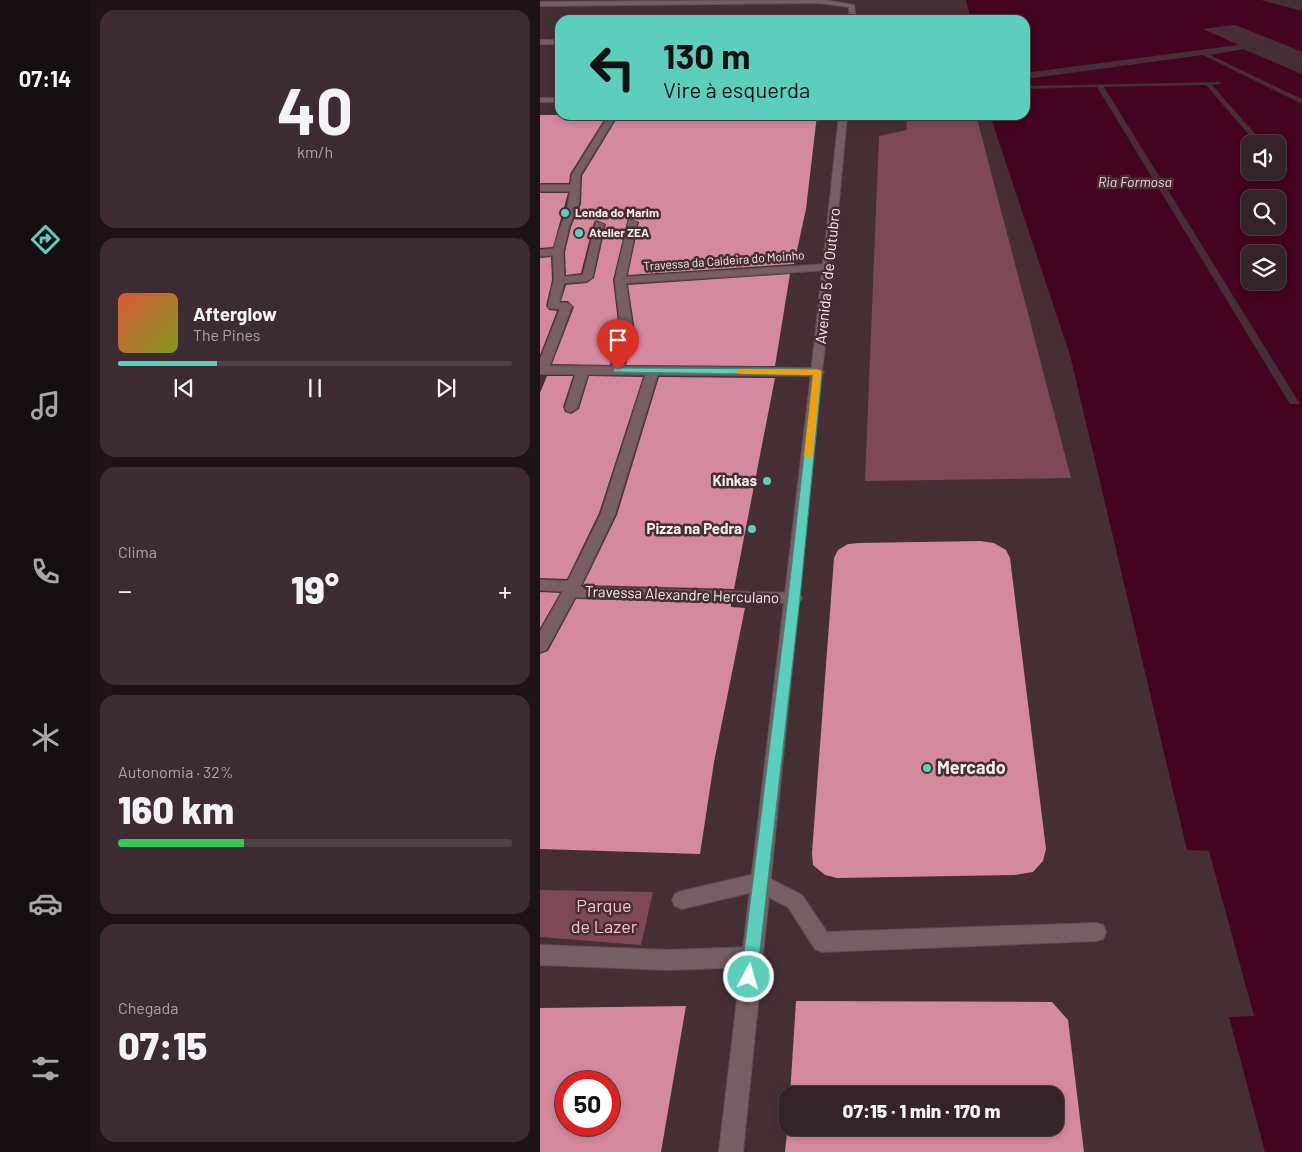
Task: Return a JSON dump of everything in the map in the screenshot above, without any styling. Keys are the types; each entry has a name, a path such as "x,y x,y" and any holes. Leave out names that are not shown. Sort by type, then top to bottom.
{"street":[{"path":"540,4 804,1 842,3 852,6 853,15"},
{"path":"540,42 555,42"},
{"path":"540,100 555,100"},
{"path":"610,120 576,175 574,203 564,226 558,252 559,280 553,306 567,306 541,370 818,372"},
{"name":"Avenida 5 de Outubro","path":"731,1152 759,882 794,598 843,120"},
{"path":"540,188 574,188"},
{"path":"618,370 627,331 620,280 632,222"},
{"path":"559,280 587,278 599,224"},
{"path":"540,253 558,252"},
{"name":"Travessa da Caldeira do Moinho","path":"620,280 829,267"},
{"path":"571,408 583,370"},
{"path":"541,644 608,514 654,370"},
{"name":"Travessa Alexandre Herculano","path":"540,585 571,589 794,598"},
{"path":"682,900 759,882 795,901 822,942 1096,932"},
{"path":"540,955 670,960 751,958"}],"green space":[{"path":"906,120 977,120 1071,478 865,481 879,136 907,130"},
{"name":"Parque de Lazer","path":"540,890 653,892 641,945 540,937"}],"water":[{"path":"966,0 1261,0 1302,11 1302,52 1235,25 1204,29 1240,45 1030,72 1030,15 970,15"},
{"name":"Ria Formosa","path":"1243,49 1302,74 1302,1152 1265,1152 1229,1017 1254,1016 1209,851 1187,850 1070,355 992,120 1030,120 1030,78"}],"pier":[{"path":"1235,25 1302,52 1302,55 1234,28 1212,30 1241,43 1242,47 1302,72 1302,74 1244,49 1210,55 1302,99 1302,104 1203,55 1030,78 1030,72 1239,45 1203,29"},
{"path":"1219,82 1221,84 1212,85 1256,135 1249,135 1206,85 1104,87 1300,404 1290,404 1097,87 1030,89 1030,86"}],"building":[{"path":"540,115 555,115 555,120 604,120 570,174 569,183 540,183"},
{"path":"616,120 816,120 806,209 794,264 628,275 639,222 628,218 613,280 619,331 610,365 552,364 574,307 568,301 561,301 566,285 587,283 594,278 606,224 596,220 594,222 581,273 566,275 565,252 571,227 581,204 582,176"},
{"path":"540,193 568,193 553,247 540,248"},
{"path":"551,257 552,280 546,306 549,310 557,311 540,355 540,258"},
{"path":"790,274 775,366 626,365 635,331 628,285"},
{"path":"547,376 573,376 563,407 565,412 571,414 579,409 589,376 643,377 599,513 567,579 540,578 540,393"},
{"path":"659,377 775,378 734,589 583,585 617,515"},
{"name":"Mercado","path":"980,541 994,543 1006,550 1010,558 1046,849 1043,861 1033,872 1015,875 837,878 825,875 813,865 812,853 834,558 838,550 848,544"},
{"path":"540,592 560,593 540,628"},
{"path":"576,599 731,603 731,607 745,608 714,762 700,854 540,849 540,654 548,651"},
{"path":"796,1001 1052,1002 1068,1020 1084,1152 785,1152 787,1136 1064,1136 1064,1086 791,1086"},
{"path":"686,1006 661,1152 540,1152 540,1008"}],"slow traffic":[{"path":"741,371 818,372 809,456"}],"place":[{"name":"Lenda do Marim","path":"565,213"},
{"name":"Atelier ZEA","path":"579,233"},
{"name":"Kinkas","path":"767,481"},
{"name":"Pizza na Pedra","path":"752,529"},
{"name":"Mercado","path":"927,768"}],"route":[{"path":"618,370 818,372 794,598 749,977"}]}
